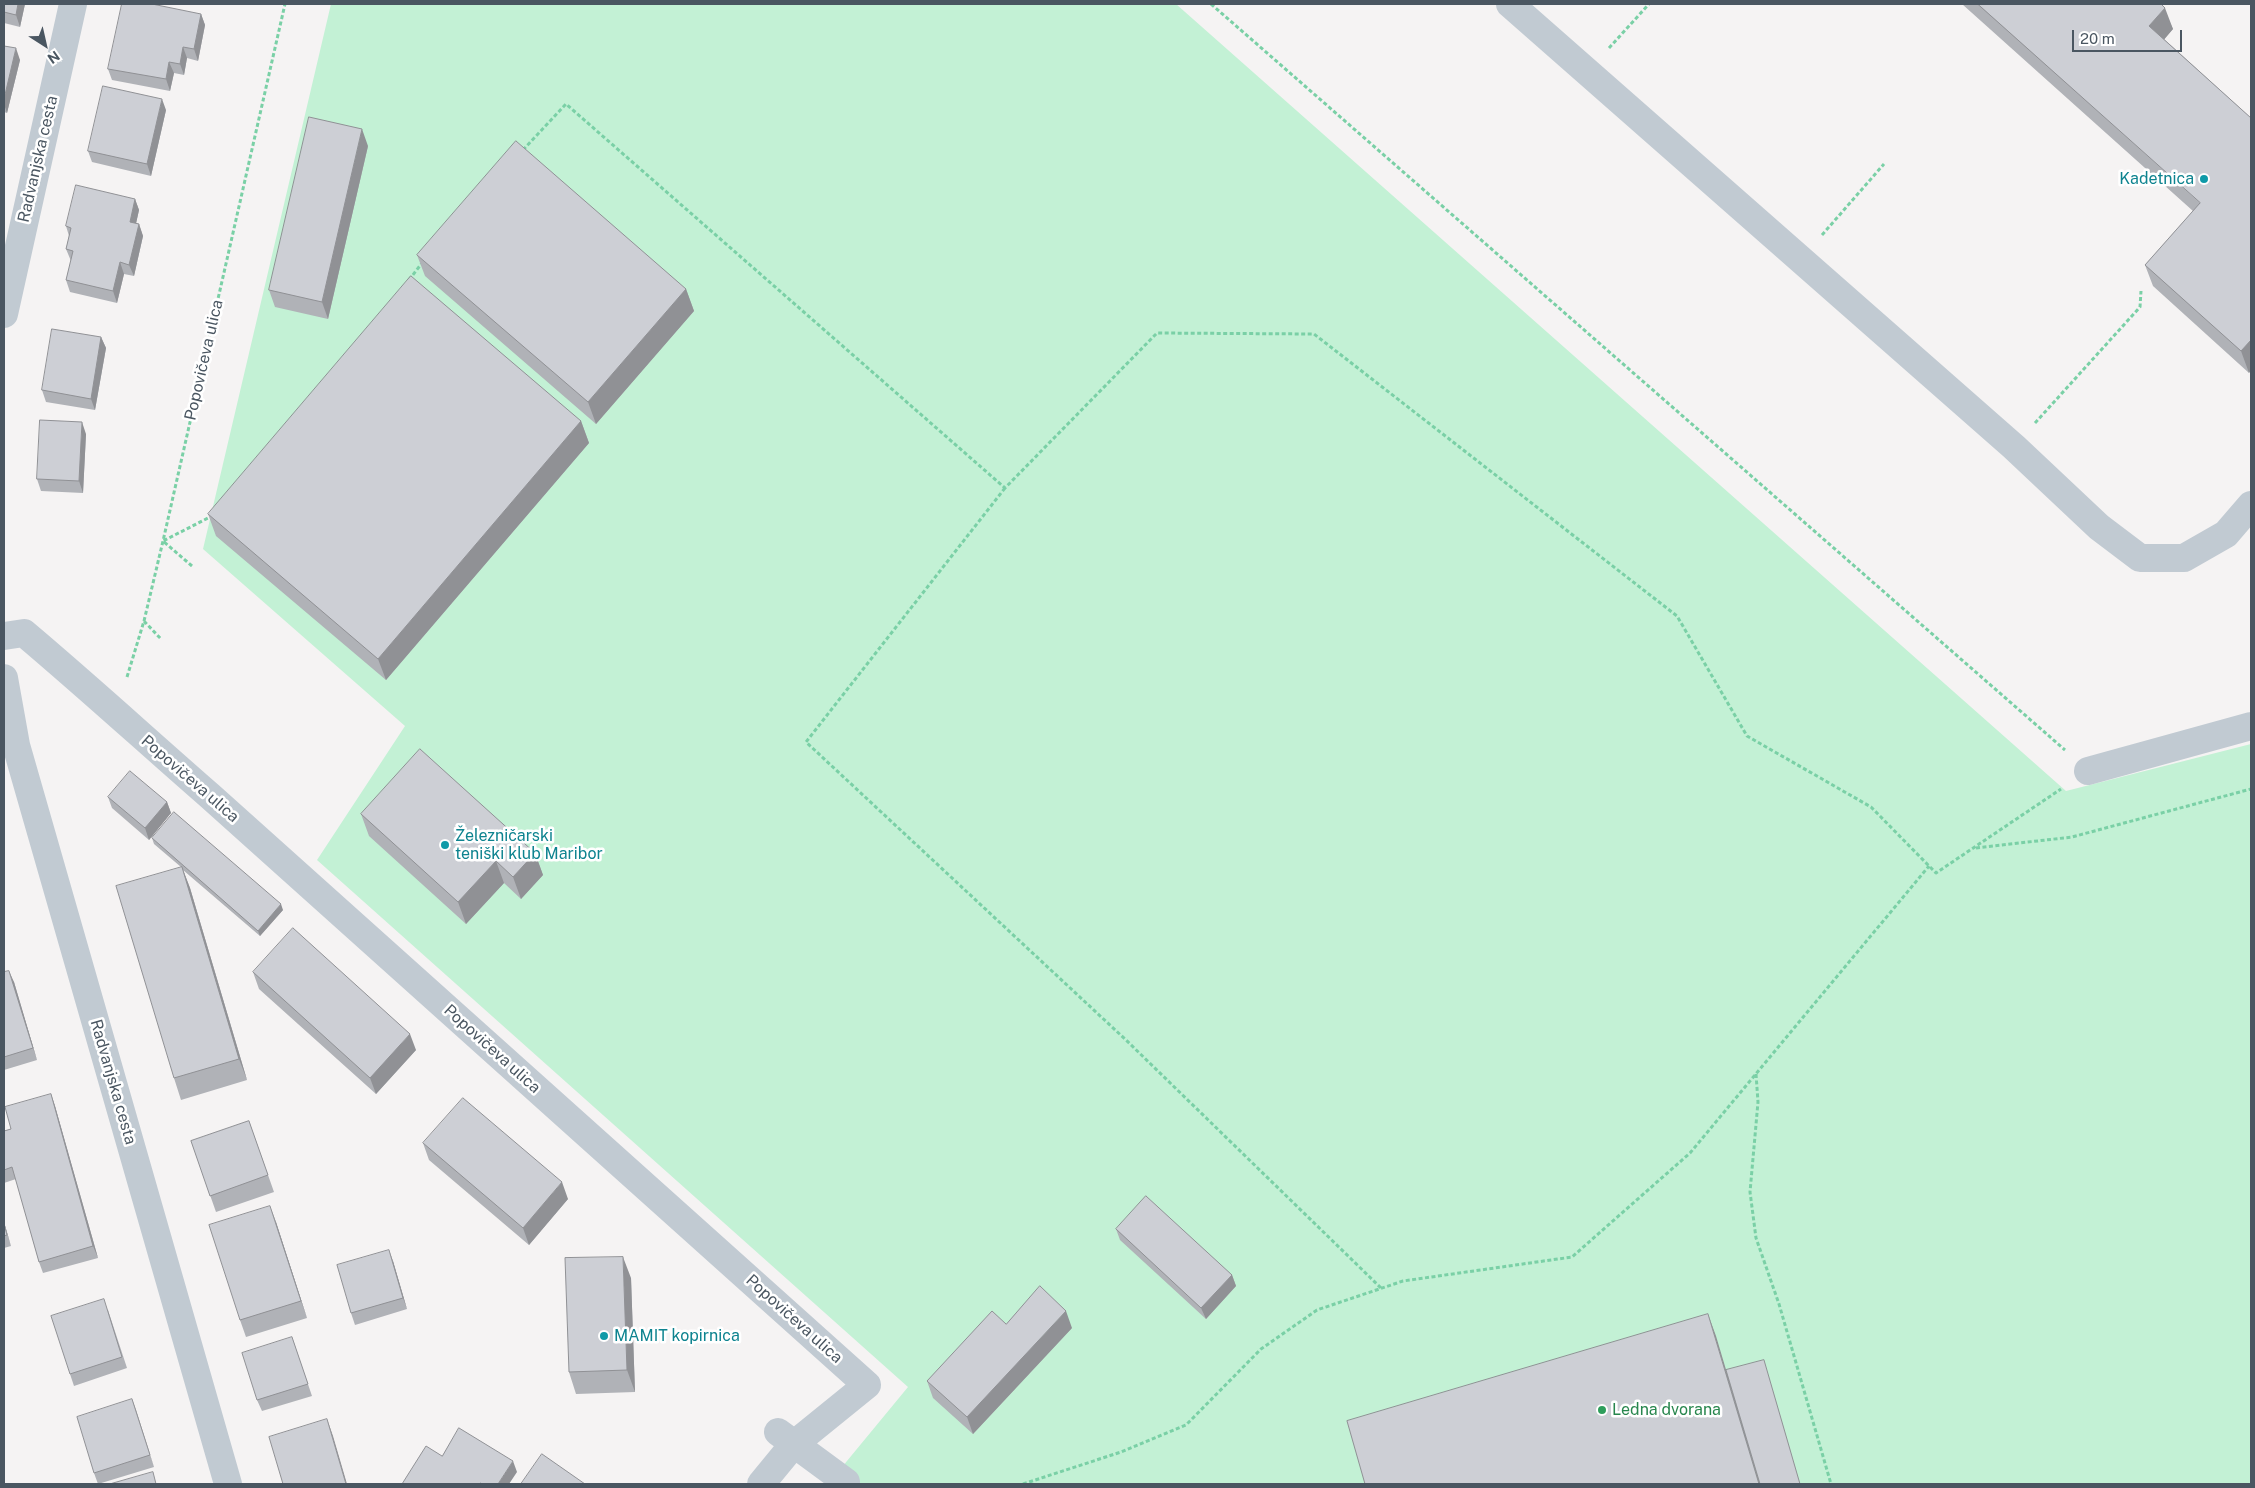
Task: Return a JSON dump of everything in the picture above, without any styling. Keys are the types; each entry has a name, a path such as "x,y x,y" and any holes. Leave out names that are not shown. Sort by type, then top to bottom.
{"street":[{"name":"Radvanjska cesta","path":"4,314 73,4"},
{"path":"1510,4 2014,447 2098,527 2140,558 2184,558 2226,534 2251,505"},
{"name":"Popovičeva ulica","path":"4,636 24,632 867,1384 786,1438"},
{"name":"Radvanjska cesta","path":"4,678 7,710 16,745 228,1484"},
{"path":"2088,770 2251,726"},
{"path":"761,1484 786,1438 846,1482"}],"path":[{"name":"Popovičeva ulica","path":"116,714 144,621 285,4"},
{"path":"1211,4 2088,770 1936,873 1871,807 1747,736 1677,616 1314,334 1157,333 1005,488 806,742 1126,1040 1381,1288"},
{"path":"1587,72 1649,4"},
{"path":"520,153 566,104 1005,488"},
{"path":"1802,259 1884,164"},
{"path":"405,285 424,261"},
{"path":"2014,447 2140,306 2141,291"},
{"path":"192,566 163,541 215,514"},
{"path":"144,621 161,639"},
{"path":"1974,848 2072,837 2251,788"},
{"path":"1023,1484 1121,1452 1186,1426 1261,1349 1317,1310 1403,1281 1572,1257 1690,1153 1929,866"},
{"path":"1756,1074 1758,1102 1750,1192 1756,1238 1779,1304 1831,1484"}],"green space":[{"path":"331,4 1176,4 2066,791 2251,744 2251,1484 828,1484 908,1387 317,860 405,726 203,549"}],"building":[{"path":"4,4 18,4 16,15 4,12"},
{"path":"122,4 152,4 201,14 194,49 183,47 180,64 169,62 166,79 108,69"},
{"name":"Kadetnica","path":"1978,4 2161,4 2165,8 2149,26 2251,118 2251,340 2241,351 2145,265 2200,203"},
{"path":"4,46 16,48 4,99"},
{"path":"103,86 162,99 147,164 88,151"},
{"path":"309,117 362,129 322,302 269,290"},
{"path":"516,141 686,289 588,402 417,255"},
{"path":"76,185 135,199 130,222 139,224 129,265 120,262 113,291 66,280 73,251 66,249 71,228 66,226"},
{"path":"411,276 581,421 378,659 208,514"},
{"path":"52,329 101,337 91,399 42,390"},
{"path":"40,420 82,422 79,481 37,479"},
{"name":"Železničarski teniški klub Maribor","path":"420,749 535,853 513,877 496,861 458,902 361,814"},
{"path":"130,771 167,802 145,828 108,797"},
{"path":"174,812 281,904 258,931 152,838"},
{"path":"182,867 239,1059 174,1078 116,886"},
{"path":"293,928 410,1034 370,1078 253,972"},
{"path":"9,971 33,1048 4,1057 4,972"},
{"path":"51,1094 93,1246 39,1262 12,1167 4,1170 4,1131 11,1129 5,1107"},
{"path":"463,1098 562,1182 523,1228 423,1143"},
{"path":"249,1121 268,1175 210,1196 191,1141"},
{"path":"1146,1196 1232,1275 1201,1308 1116,1229"},
{"path":"270,1206 301,1301 240,1320 209,1225"},
{"path":"4,1224 7,1235 4,1236"},
{"path":"389,1250 403,1298 351,1313 337,1265"},
{"name":"MAMIT kopirnica","path":"623,1257 627,1370 569,1372 565,1258"},
{"path":"1040,1286 1066,1311 967,1417 927,1381 992,1311 1006,1324"},
{"path":"104,1299 122,1357 70,1374 51,1316"},
{"name":"Ledna dvorana","path":"1708,1314 1759,1484 1365,1484 1347,1421"},
{"path":"292,1337 308,1384 257,1400 242,1353"},
{"path":"1764,1360 1800,1484 1760,1484 1726,1370"},
{"path":"132,1399 150,1455 94,1473 77,1417"},
{"path":"327,1419 346,1484 283,1484 269,1437"},
{"path":"459,1428 513,1461 498,1484 402,1484 426,1446 442,1456"},
{"path":"542,1454 585,1484 521,1484"},
{"path":"153,1472 156,1484 110,1484"}],"place":[{"name":"Kadetnica","path":"2204,179"},
{"name":"Železničarski teniški klub Maribor","path":"445,845"},
{"name":"MAMIT kopirnica","path":"604,1336"},
{"name":"Ledna dvorana","path":"1602,1410"}]}
